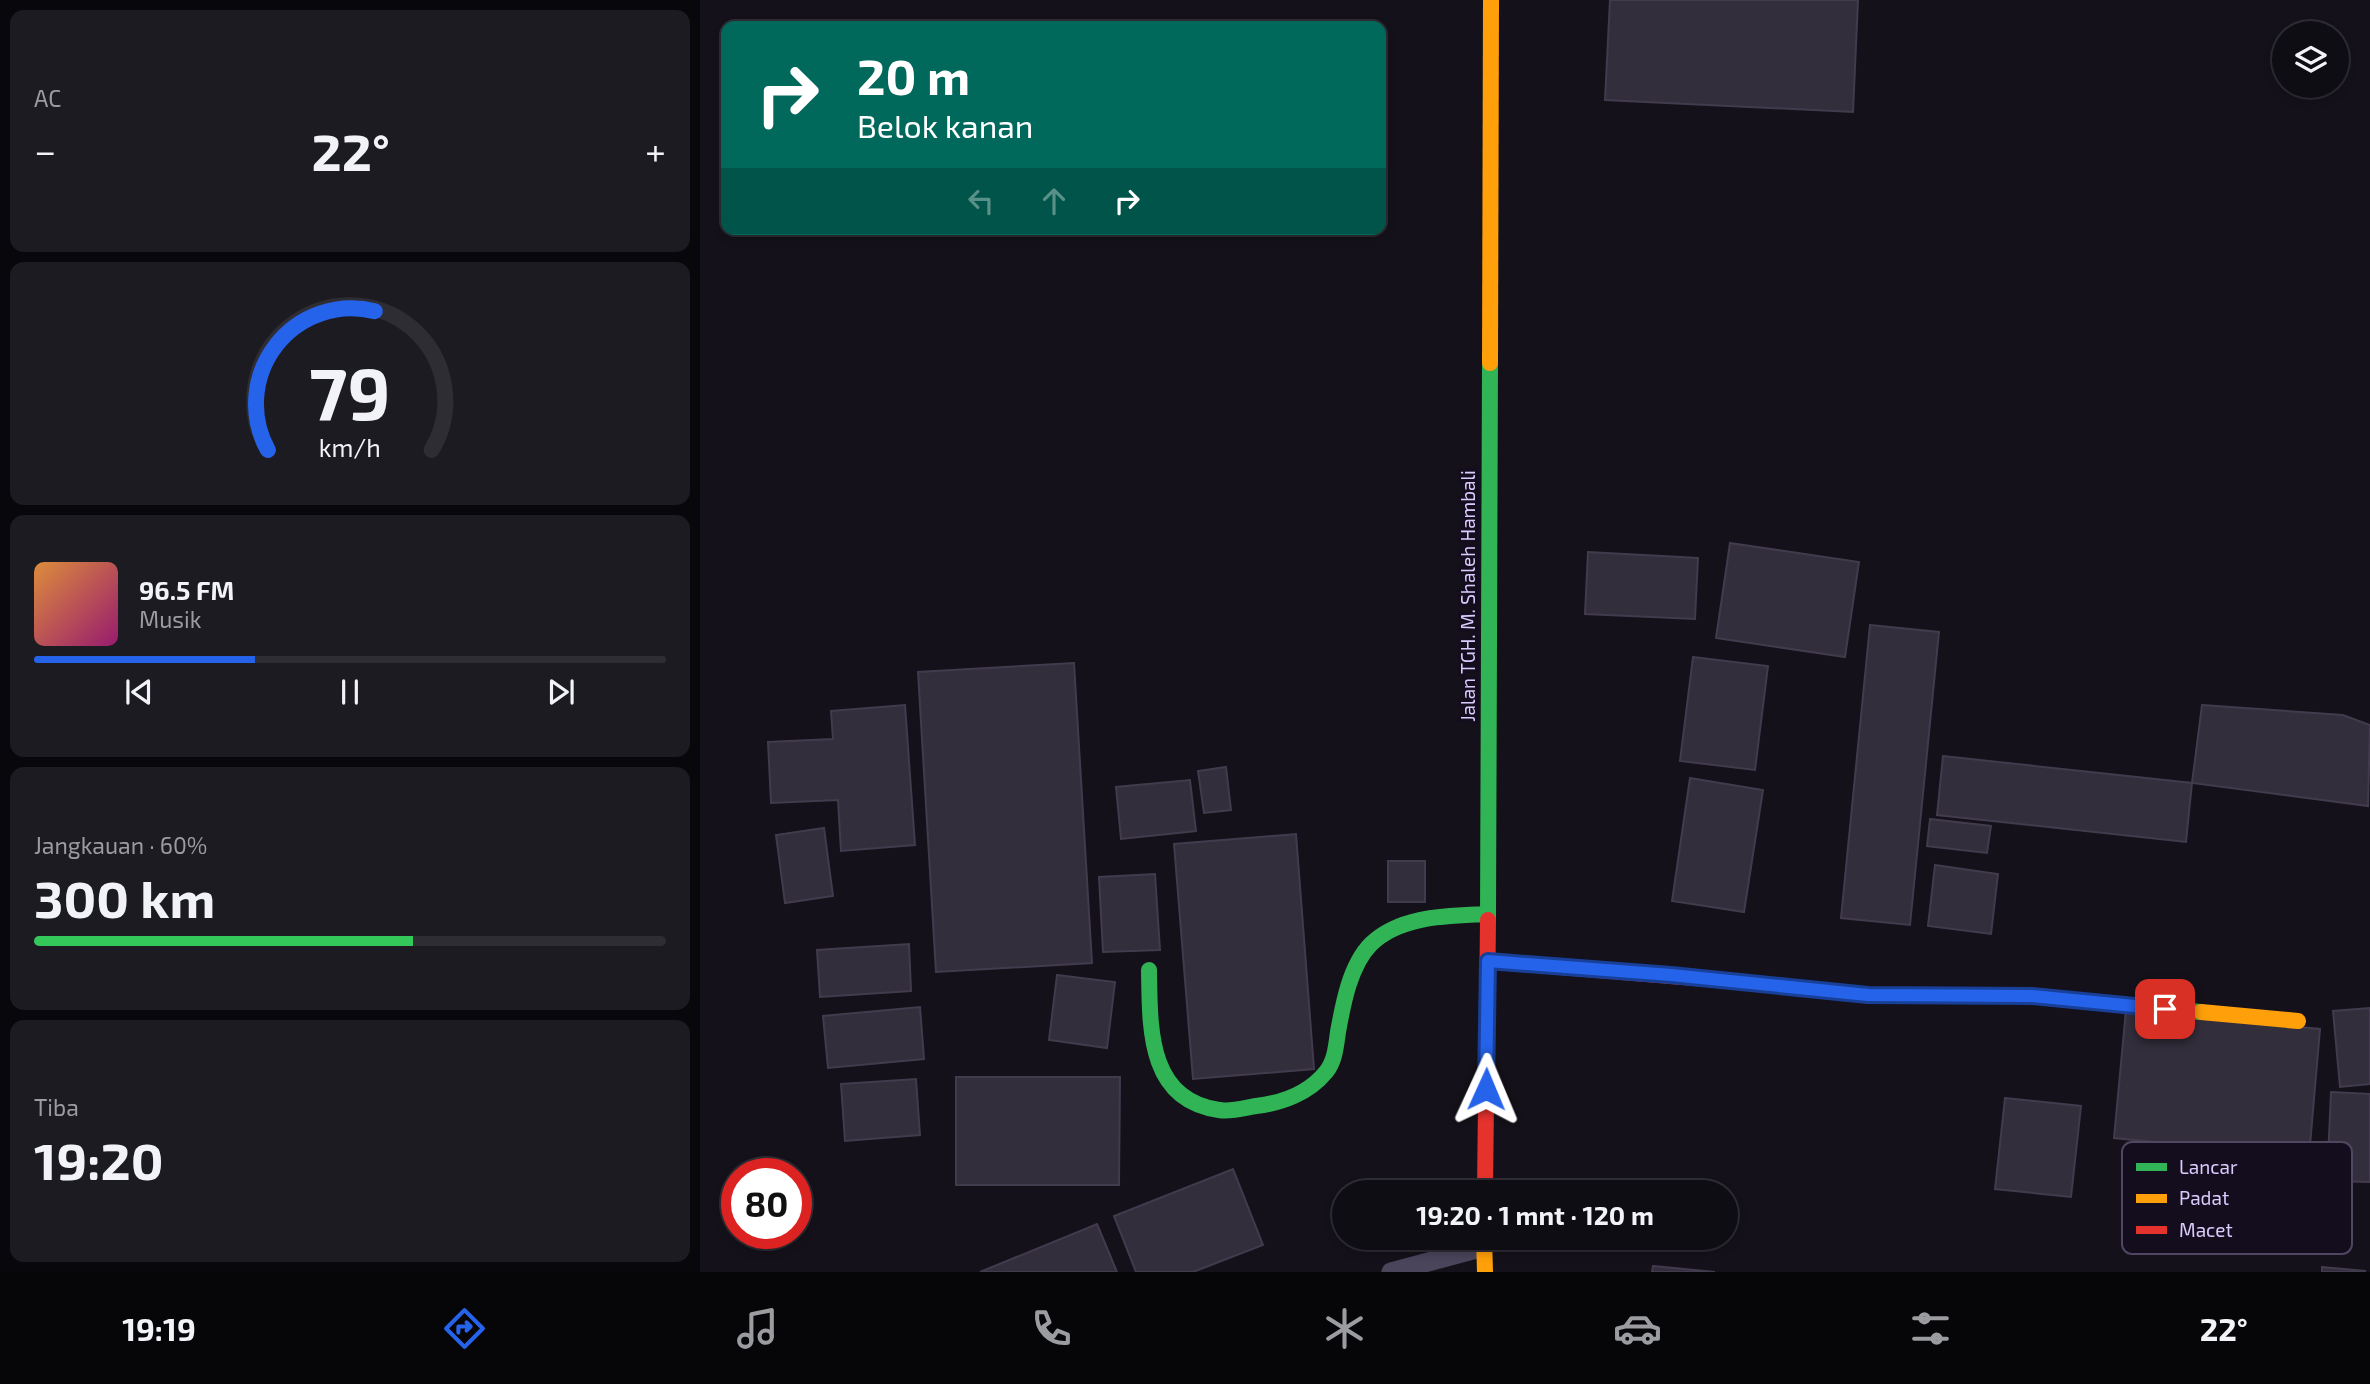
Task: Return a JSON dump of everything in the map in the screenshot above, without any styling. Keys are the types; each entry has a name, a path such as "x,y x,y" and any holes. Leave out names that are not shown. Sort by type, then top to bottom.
{"main road":[{"name":"Jalan TGH. M. Shaleh Hambali","path":"1485,1180 1491,0"},
{"path":"1149,970 1150,1035 1157,1060 1169,1084 1190,1102 1219,1110 1263,1106 1302,1094 1327,1071 1357,968 1371,944 1415,920 1487,914"},
{"path":"1488,961 1671,975 1868,995 2032,996 2298,1021"},
{"path":"1484,1250 1485,1272"}],"lane":[{"path":"1391,1272 1459,1250"}],"building":[{"path":"1610,0 1858,0 1853,112 1605,100"},
{"path":"1730,543 1859,562 1845,657 1716,638"},
{"path":"1588,552 1698,558 1695,619 1585,614"},
{"path":"1870,625 1939,632 1910,925 1841,918"},
{"path":"1693,657 1768,666 1755,770 1680,761"},
{"path":"1074,663 1092,963 936,972 918,672"},
{"path":"905,705 915,845 841,851 838,800 771,803 768,742 833,739 831,711"},
{"path":"2202,705 2343,715 2370,725 2368,806 2192,783"},
{"path":"1943,756 2192,783 2186,842 1937,815"},
{"path":"1226,767 1231,810 1204,813 1198,771"},
{"path":"1690,778 1763,790 1744,912 1672,901"},
{"path":"1190,780 1196,831 1121,839 1116,787"},
{"path":"1930,819 1991,826 1987,853 1927,846"},
{"path":"824,828 833,896 785,903 776,835"},
{"path":"1296,834 1314,1069 1193,1079 1174,844"},
{"path":"1388,861 1425,861 1425,902 1388,902"},
{"path":"1935,865 1998,874 1991,934 1928,926"},
{"path":"1155,874 1160,950 1103,952 1099,877"},
{"path":"909,944 911,991 820,997 817,950"},
{"path":"1057,975 1115,982 1107,1048 1049,1040"},
{"path":"920,1007 924,1059 828,1068 823,1016"},
{"path":"2370,1008 2370,1084 2340,1087 2333,1011"},
{"path":"2126,1010 2320,1029 2310,1142 2155,1142 2114,1138"},
{"path":"956,1077 1120,1077 1119,1185 956,1185"},
{"path":"916,1079 920,1135 845,1141 841,1084"},
{"path":"2331,1092 2370,1094 2370,1182 2352,1182 2352,1142 2329,1142"},
{"path":"2005,1098 2081,1106 2071,1197 1995,1189"},
{"path":"1233,1169 1263,1245 1193,1272 1136,1272 1114,1216"},
{"path":"1097,1224 1117,1272 980,1272"},
{"path":"1653,1266 1715,1272 1652,1272"},
{"path":"2322,1267 2365,1271 2365,1272 2322,1272"}],"traffic: fast":[{"path":"1488,920 1490,363"},
{"path":"1149,970 1153,1037 1157,1058 1165,1076 1178,1092 1195,1103 1219,1110 1238,1110 1294,1096 1312,1086 1326,1072 1335,1053 1348,985 1364,953 1383,934 1396,927 1426,919 1487,914"},
{"path":"1731,981 1868,995 2032,996 2201,1012"}],"traffic: slow":[{"path":"1490,363 1491,0"},
{"path":"2201,1012 2298,1021"},
{"path":"1484,1250 1485,1272"}],"traffic: jam":[{"path":"1485,1180 1488,920"},
{"path":"1488,961 1731,981"}],"route":[{"path":"1486,1089 1488,961 1671,975 1868,995 2032,996 2165,1009"}]}
